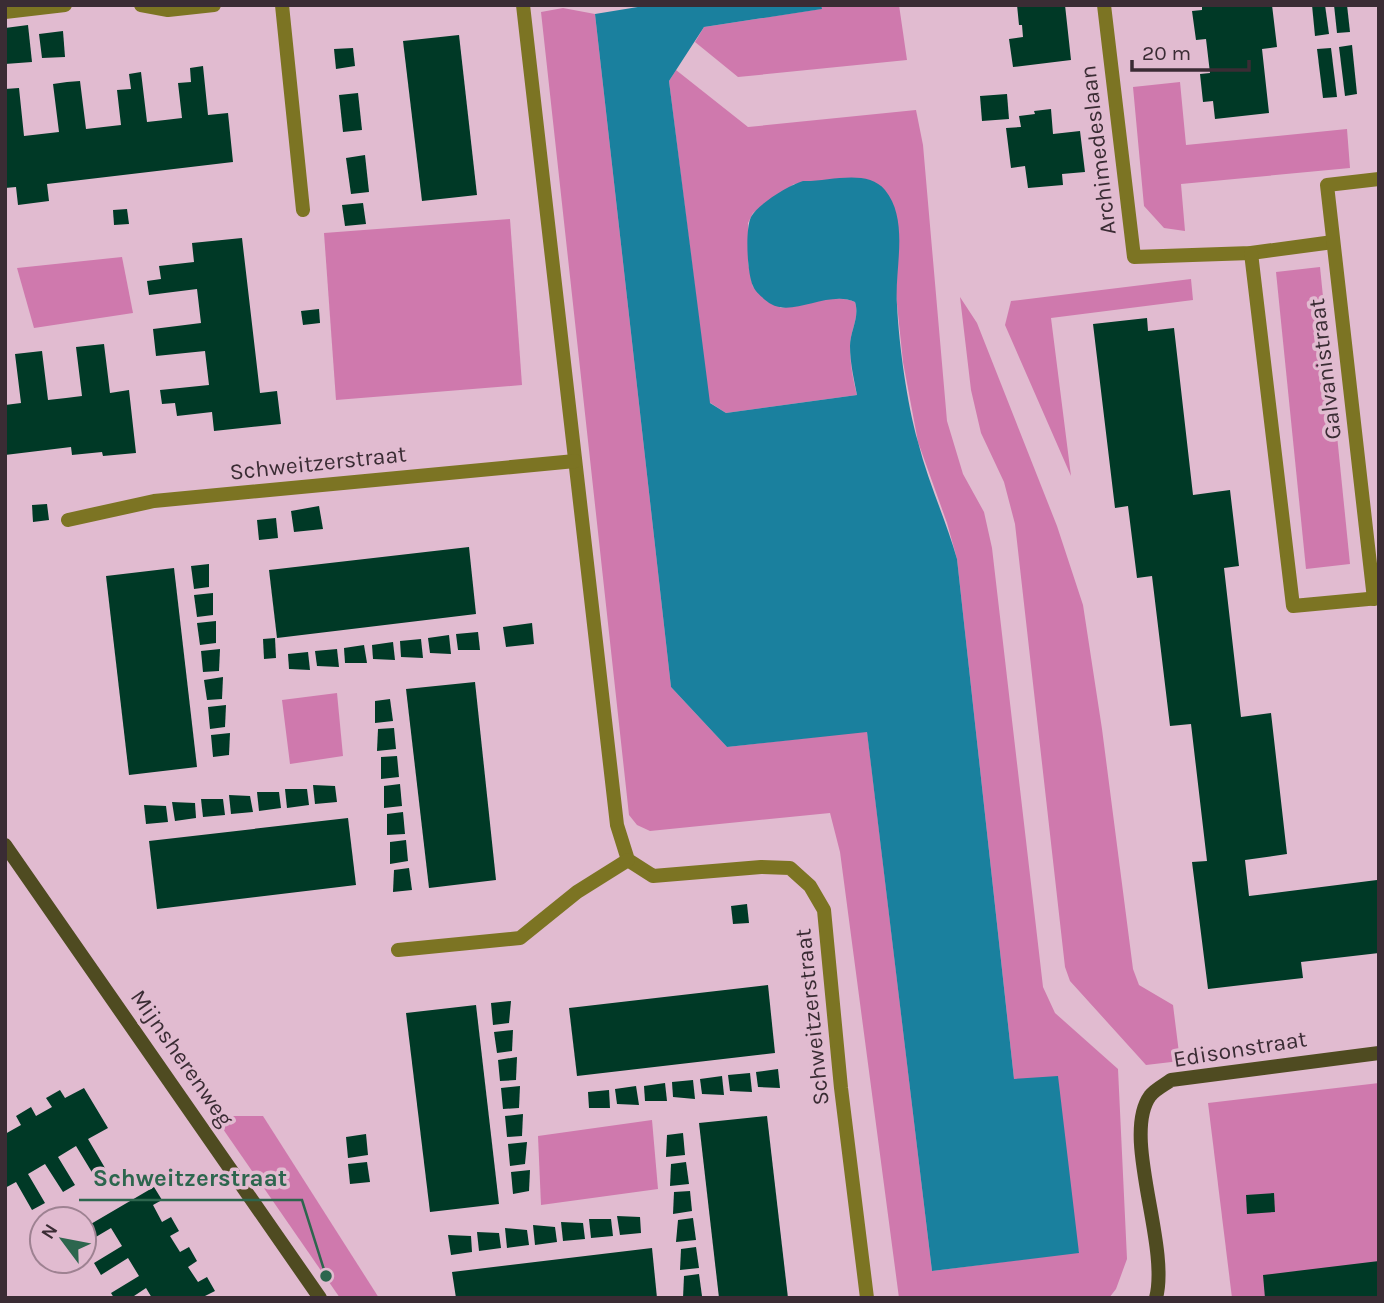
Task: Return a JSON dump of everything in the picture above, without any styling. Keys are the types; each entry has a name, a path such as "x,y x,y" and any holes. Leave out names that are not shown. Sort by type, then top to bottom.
{"street":[{"path":"5,12 65,5"},
{"path":"141,5 168,10 214,5"},
{"path":"282,5 303,210"},
{"path":"398,950 520,938 578,892 628,860 617,825 523,5"},
{"name":"Archimedeslaan","path":"1104,5 1134,257 1251,253 1333,242"},
{"name":"Galvanistraat","path":"1251,253 1293,606 1376,599 1327,185 1379,179"},
{"name":"Schweitzerstraat","path":"68,520 153,501 575,461"},
{"name":"Mijnsherenweg","path":"5,845 320,1298"},
{"name":"Schweitzerstraat","path":"628,860 653,876 761,867 790,868 810,886 824,910 841,1088 867,1298"},
{"name":"Edisonstraat","path":"1156,1298 1156,1244 1139,1133 1142,1113 1151,1095 1171,1080 1379,1053"}],"shaded area":[{"path":"821,5 899,5 907,60 738,77 695,42 704,27 821,9"},
{"path":"563,8 595,14 671,687 727,747 867,731 932,1271 1079,1252 1014,1079 957,559 918,442 903,362 895,285 898,224 822,182 794,184 753,213 748,223 748,263 753,287 781,308 828,299 855,302 856,313 850,346 857,395 726,413 709,402 669,81 676,70 748,127 916,110 923,145 947,421 963,474 984,512 992,548 1043,987 1055,1013 1118,1069 1127,1259 1116,1289 1109,1298 899,1298 840,852 830,813 650,831 637,825 629,815 541,12"},
{"path":"1180,82 1186,145 1347,129 1350,168 1181,184 1185,231 1164,228 1144,206 1133,87"},
{"path":"510,219 522,385 336,400 324,233"},
{"path":"122,257 133,313 34,328 17,268"},
{"path":"1320,267 1350,564 1306,569 1276,272"},
{"path":"1191,279 1193,300 1051,318 1071,476 1005,325 1011,301"},
{"path":"960,297 977,323 1057,526 1083,605 1133,969 1139,985 1173,1005 1180,1061 1146,1065 1070,981 1065,967 1015,524 1004,482 981,433 971,390"},
{"path":"337,693 343,756 290,764 282,700"},
{"path":"1379,1083 1379,1265 1269,1298 1232,1298 1208,1103"},
{"path":"214,1116 263,1116 379,1298 340,1298"},
{"path":"652,1120 658,1189 541,1205 538,1136"}],"water":[{"path":"650,5 821,5 822,9 704,27 669,81 710,403 726,413 857,395 850,346 856,313 855,302 834,299 780,307 766,301 753,286 749,271 749,223 755,212 767,201 803,181 868,179 885,190 893,202 899,231 897,305 907,392 922,457 957,559 1014,1079 1058,1076 1079,1253 932,1271 867,732 727,747 671,687 595,14"}],"building":[{"path":"1017,5 1065,5 1071,60 1013,67 1009,39 1023,37"},
{"path":"1202,5 1272,5 1277,47 1262,49 1269,113 1215,119 1213,101 1203,102 1200,74 1210,73 1206,39 1196,40 1192,11 1202,10"},
{"path":"1312,5 1325,5 1329,34 1315,36"},
{"path":"1334,5 1347,5 1350,32 1337,33"},
{"path":"28,25 32,62 5,64 5,28"},
{"path":"63,31 65,57 42,58 39,34"},
{"path":"459,35 477,195 422,201 403,41"},
{"path":"1352,45 1357,94 1345,96 1339,47"},
{"path":"353,48 355,66 336,69 334,49"},
{"path":"1331,48 1337,97 1323,98 1317,49"},
{"path":"203,66 208,115 228,113 233,162 47,184 49,201 18,205 16,187 5,188 5,89 19,88 24,136 59,132 53,84 67,82 80,81 86,129 121,125 117,90 131,89 129,74 141,72 147,122 165,120 182,118 178,83 191,82 190,68"},
{"path":"358,93 362,130 343,132 339,95"},
{"path":"1007,94 1009,119 982,121 980,96"},
{"path":"1051,109 1053,134 1080,131 1085,172 1062,174 1063,185 1028,188 1025,166 1011,168 1006,128 1021,127 1019,116"},
{"path":"365,155 369,192 351,194 346,158"},
{"path":"363,203 366,224 345,226 342,205"},
{"path":"127,209 129,224 114,225 113,210"},
{"path":"242,238 260,393 277,391 281,424 214,431 212,412 177,416 175,403 162,404 160,390 209,385 205,351 156,356 153,329 201,323 197,289 149,295 147,281 161,279 159,266 194,262 192,243"},
{"path":"319,309 320,323 303,325 301,311"},
{"path":"1147,318 1148,331 1174,328 1193,495 1230,490 1239,566 1224,568 1241,717 1271,713 1287,854 1245,860 1249,896 1377,880 1379,953 1301,962 1303,978 1208,989 1192,862 1207,861 1191,724 1170,726 1152,576 1137,578 1128,506 1115,508 1093,324"},
{"path":"104,344 110,393 129,390 136,453 72,455 71,447 5,455 5,405 21,403 15,354 42,351 48,400 66,398 82,396 76,347"},
{"path":"47,504 49,520 33,522 32,505"},
{"path":"319,506 323,529 294,532 291,511"},
{"path":"276,518 278,538 259,540 257,520"},
{"path":"469,547 476,614 277,638 269,570"},
{"path":"209,564 209,587 194,589 191,566"},
{"path":"174,568 197,767 129,775 106,576"},
{"path":"213,593 213,615 197,617 194,595"},
{"path":"216,621 216,643 200,645 197,623"},
{"path":"532,623 534,644 506,647 503,627"},
{"path":"478,632 480,650 458,650 456,634"},
{"path":"449,635 451,654 430,653 428,638"},
{"path":"275,638 276,658 264,659 263,639"},
{"path":"421,639 423,658 401,657 400,641"},
{"path":"393,642 395,660 373,659 372,645"},
{"path":"364,645 367,663 345,663 344,648"},
{"path":"220,649 219,671 203,672 201,651"},
{"path":"337,649 339,667 317,666 315,651"},
{"path":"308,652 310,670 289,669 288,654"},
{"path":"223,677 222,699 207,700 204,680"},
{"path":"475,682 496,880 429,888 406,689"},
{"path":"390,699 393,721 375,723 375,701"},
{"path":"226,705 225,727 210,729 208,707"},
{"path":"394,728 396,749 377,751 378,729"},
{"path":"230,733 229,755 213,757 211,735"},
{"path":"397,756 399,777 381,779 381,757"},
{"path":"400,784 402,806 384,808 384,786"},
{"path":"313,785 335,786 337,802 315,804"},
{"path":"285,789 307,789 309,805 287,808"},
{"path":"257,792 279,792 281,808 259,811"},
{"path":"229,795 250,796 253,812 231,814"},
{"path":"201,799 223,799 225,815 203,817"},
{"path":"172,802 195,803 196,818 175,821"},
{"path":"144,805 166,806 168,822 146,824"},
{"path":"403,812 405,834 387,835 387,814"},
{"path":"348,818 356,885 157,909 149,841"},
{"path":"406,840 408,861 390,864 390,842"},
{"path":"409,868 412,890 393,892 394,870"},
{"path":"747,904 749,923 733,924 731,906"},
{"path":"768,985 775,1053 577,1076 569,1008"},
{"path":"511,1001 509,1023 493,1025 491,1003"},
{"path":"476,1005 499,1204 430,1212 406,1013"},
{"path":"513,1030 512,1051 497,1053 494,1032"},
{"path":"517,1057 516,1080 500,1081 498,1060"},
{"path":"778,1069 780,1088 758,1087 756,1072"},
{"path":"750,1073 752,1092 730,1091 728,1075"},
{"path":"722,1076 724,1095 702,1094 700,1079"},
{"path":"693,1080 695,1099 673,1097 672,1082"},
{"path":"665,1083 667,1101 645,1101 644,1086"},
{"path":"520,1086 519,1108 503,1109 501,1088"},
{"path":"636,1086 639,1105 617,1104 615,1089"},
{"path":"84,1088 108,1128 88,1139 105,1168 93,1174 76,1146 58,1157 75,1185 63,1192 45,1164 28,1174 45,1203 29,1205 16,1182 5,1188 5,1134 21,1125 16,1116 31,1107 36,1116 52,1107 46,1098 60,1090 65,1098"},
{"path":"609,1090 610,1108 589,1108 588,1092"},
{"path":"523,1114 522,1136 507,1137 505,1116"},
{"path":"767,1116 788,1298 719,1298 699,1123"},
{"path":"683,1133 685,1155 666,1157 667,1135"},
{"path":"366,1134 368,1155 348,1158 346,1137"},
{"path":"527,1142 525,1164 510,1166 508,1144"},
{"path":"367,1162 370,1182 350,1184 348,1164"},
{"path":"686,1162 689,1184 670,1186 671,1164"},
{"path":"530,1170 529,1191 513,1194 511,1172"},
{"path":"154,1187 162,1200 153,1205 162,1222 171,1217 179,1231 170,1236 180,1252 189,1247 197,1261 188,1267 198,1282 207,1277 215,1291 205,1296 206,1298 152,1298 146,1288 131,1298 114,1298 111,1293 139,1276 128,1258 101,1275 98,1261 122,1246 111,1228 98,1236 98,1220"},
{"path":"690,1191 692,1211 673,1214 674,1192"},
{"path":"1274,1193 1275,1212 1247,1214 1246,1195"},
{"path":"617,1216 640,1217 641,1233 620,1235"},
{"path":"693,1218 696,1240 676,1242 678,1220"},
{"path":"589,1219 611,1219 613,1236 591,1238"},
{"path":"561,1222 583,1223 585,1239 563,1241"},
{"path":"533,1225 555,1227 557,1242 535,1245"},
{"path":"505,1228 527,1230 529,1245 507,1248"},
{"path":"477,1232 499,1233 501,1248 479,1251"},
{"path":"448,1235 471,1236 472,1252 451,1255"},
{"path":"696,1247 699,1268 680,1270 681,1249"},
{"path":"652,1248 657,1298 456,1298 452,1272"},
{"path":"1379,1261 1379,1298 1265,1298 1263,1275"},
{"path":"699,1274 702,1296 683,1298 684,1276"}],"place":[{"name":"Schweitzerstraat","path":"326,1276"}]}
